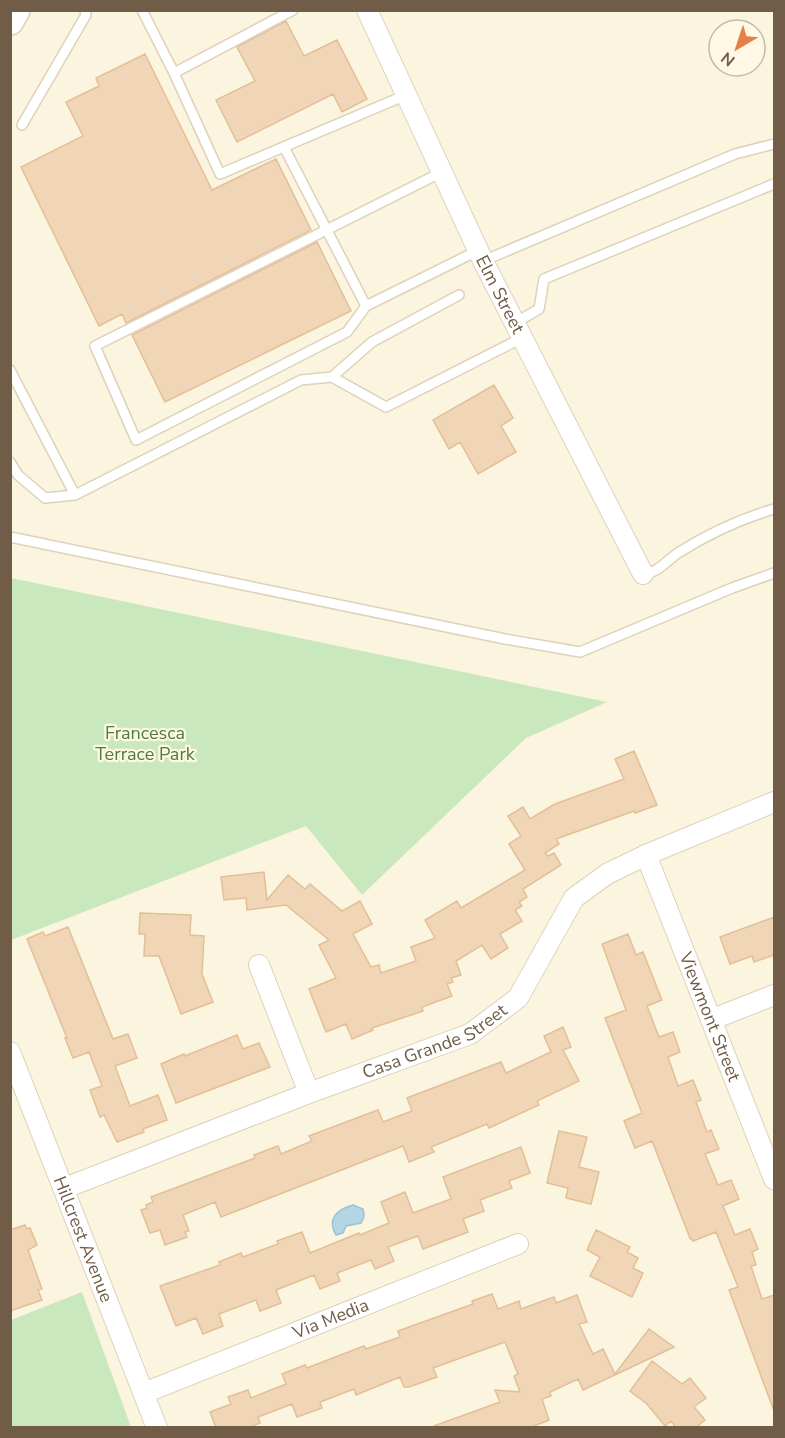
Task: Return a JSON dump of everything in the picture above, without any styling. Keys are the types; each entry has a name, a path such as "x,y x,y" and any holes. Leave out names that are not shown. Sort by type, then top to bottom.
{"street":[{"path":"10,21 16,10"},
{"name":"Elm Street","path":"367,10 481,256 643,574"},
{"name":"Casa Grande Street","path":"64,1188 309,1093 470,1034 518,998 574,898 607,874 646,855 774,802"},
{"name":"Viewmont Street","path":"646,855 713,1019 774,1179"},
{"path":"259,965 309,1093"},
{"path":"713,1019 774,995"},
{"name":"Hillcrest Avenue","path":"10,1052 158,1428"},
{"name":"Via Media","path":"144,1392 518,1244"}],"lane":[{"path":"22,125 86,15 85,10"},
{"path":"142,10 174,73 220,174 406,95"},
{"path":"174,73 293,10"},
{"path":"442,172 95,346 136,440 347,332 366,306 481,256 735,154 774,144"},
{"path":"284,147 366,306"},
{"path":"332,377 386,407 518,330 539,309 544,279 774,184"},
{"path":"10,462 18,475 45,498 75,495 301,381 332,377 372,342 459,295"},
{"path":"10,370 75,495"},
{"path":"643,574 652,573 678,553 742,518 774,509"},
{"path":"10,537 506,639 580,652 732,588 774,573"}],"green space":[{"name":"Francesca Terrace Park","path":"11,578 607,702 526,738 362,895 306,826 11,940"},
{"path":"82,1292 131,1427 11,1427 11,1320"}],"water":[{"path":"353,1205 363,1209 364,1215 361,1223 346,1226 343,1233 336,1235 332,1224 335,1216 338,1212"}],"building":[{"path":"286,21 304,56 337,40 367,99 342,112 333,94 237,142 216,100 255,81 237,47"},
{"path":"145,54 212,190 276,159 311,230 126,323 122,314 99,326 21,167 83,136 66,102 99,86 96,78"},
{"path":"317,242 351,311 165,402 132,335"},
{"path":"494,385 513,418 501,426 516,452 478,474 460,442 449,449 433,420"},
{"path":"634,751 657,805 556,839 559,844 545,853 548,856 554,853 561,865 523,889 527,897 519,902 522,906 515,910 522,921 500,934 508,948 491,959 482,945 456,961 461,975 451,978 453,982 447,984 452,996 422,1007 423,1011 372,1028 373,1030 352,1039 346,1024 326,1032 309,989 336,978 319,945 329,940 286,905 247,910 246,898 224,900 221,877 264,872 267,900 288,875 305,889 310,884 342,911 360,901 372,924 353,934 371,967 379,965 381,973 416,961 411,947 435,938 425,920 457,901 461,908 525,870 509,844 521,836 508,816 523,807 530,819 555,804 624,779 615,759"},
{"path":"140,913 191,915 190,935 204,936 202,974 213,1002 181,1014 159,956 144,956 145,934 139,934"},
{"path":"774,917 774,955 754,962 752,956 730,964 720,937"},
{"path":"68,927 113,1039 128,1034 137,1058 115,1066 130,1106 158,1095 167,1120 117,1142 104,1115 100,1117 90,1090 102,1086 89,1052 73,1058 27,939 43,932 45,936"},
{"path":"628,934 636,955 643,952 662,1000 647,1006 659,1037 673,1032 680,1052 668,1057 678,1086 693,1080 701,1100 696,1102 707,1132 711,1130 719,1149 705,1154 718,1185 731,1180 739,1199 723,1206 735,1235 750,1229 758,1249 752,1252 756,1265 751,1266 762,1299 774,1295 774,1411 729,1290 738,1287 716,1232 693,1241 690,1238 652,1141 635,1148 624,1121 642,1113 605,1018 626,1010 602,944"},
{"path":"563,1027 571,1047 563,1050 579,1081 537,1101 539,1105 489,1128 487,1124 431,1147 434,1152 409,1162 403,1146 221,1217 215,1202 183,1215 189,1231 185,1232 187,1237 165,1245 160,1230 150,1233 141,1210 153,1202 151,1197 255,1158 254,1155 278,1146 281,1154 312,1141 309,1136 378,1110 383,1122 412,1111 407,1098 501,1062 506,1073 551,1052 544,1036"},
{"path":"237,1035 243,1049 259,1043 270,1067 176,1103 161,1064"},
{"path":"559,1131 587,1137 579,1167 599,1172 591,1204 566,1198 568,1188 547,1183"},
{"path":"521,1147 530,1173 509,1181 512,1188 480,1200 484,1211 463,1219 468,1232 423,1249 418,1236 388,1247 394,1261 375,1269 371,1260 337,1273 340,1281 320,1289 314,1275 276,1290 281,1303 260,1311 256,1300 219,1314 223,1326 203,1334 196,1318 176,1326 160,1286 220,1265 219,1262 241,1253 243,1257 278,1244 277,1241 302,1232 310,1253 359,1233 360,1235 389,1223 381,1202 405,1192 413,1213 451,1199 443,1177"},
{"path":"25,1225 27,1229 30,1228 37,1245 28,1250 42,1289 38,1290 42,1300 10,1311 10,1230"},
{"path":"596,1230 630,1247 627,1252 638,1258 633,1268 643,1273 632,1297 590,1276 600,1257 587,1250"},
{"path":"492,1294 498,1309 519,1301 521,1309 554,1297 556,1303 577,1295 587,1322 579,1324 593,1354 603,1349 615,1374 649,1329 674,1347 583,1390 578,1379 550,1392 551,1396 542,1399 549,1420 529,1428 435,1428 434,1426 500,1402 495,1390 520,1392 514,1376 518,1374 505,1342 433,1368 437,1377 409,1387 404,1387 400,1377 356,1395 354,1389 320,1402 322,1408 297,1417 292,1404 258,1417 260,1423 247,1428 216,1428 210,1412 231,1404 228,1397 248,1390 251,1398 286,1384 282,1374 305,1365 307,1368 364,1346 366,1349 400,1337 398,1331 473,1304 472,1301"},
{"path":"652,1361 682,1384 690,1378 706,1398 694,1407 705,1420 695,1428 676,1428 671,1421 665,1426 647,1404 630,1391"}]}
